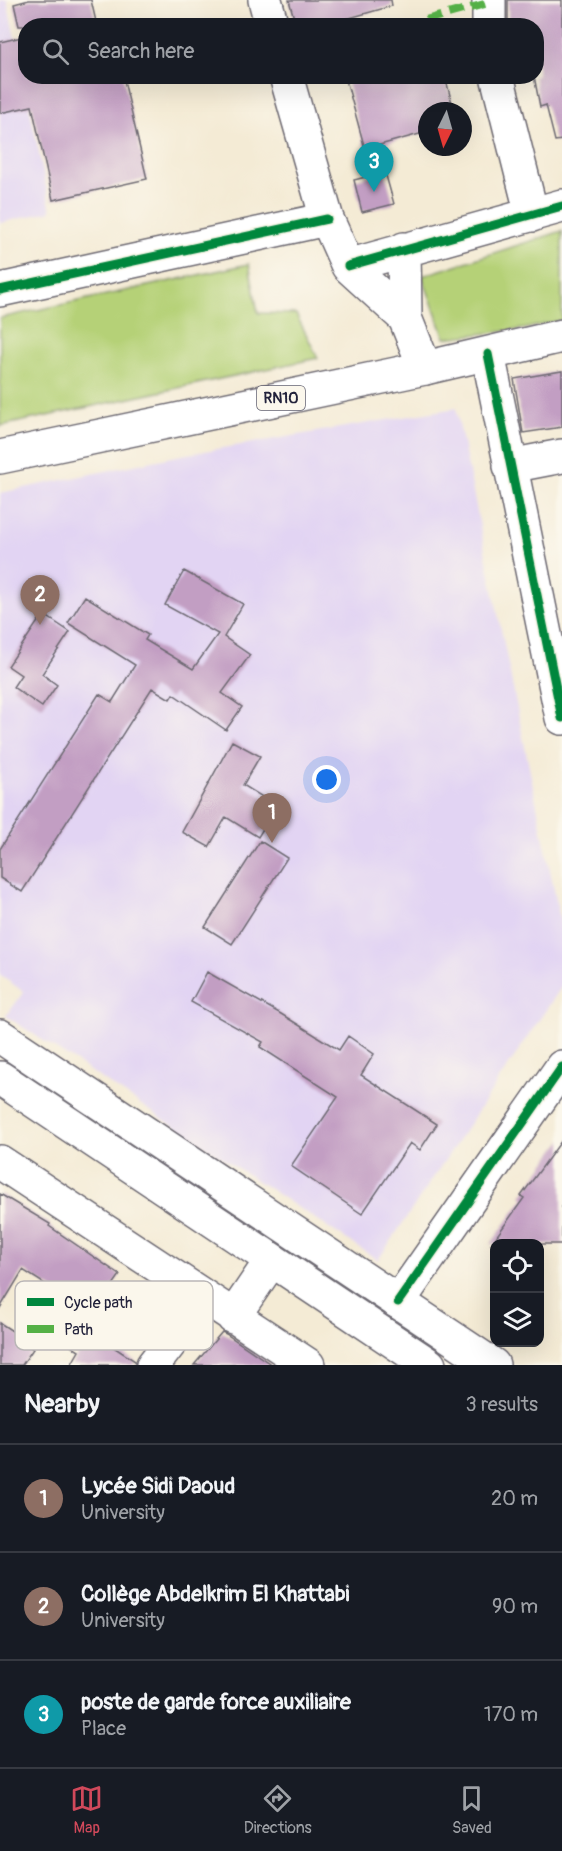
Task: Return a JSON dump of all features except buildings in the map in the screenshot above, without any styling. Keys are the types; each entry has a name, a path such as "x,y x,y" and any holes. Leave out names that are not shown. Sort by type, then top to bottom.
{"street":[{"path":"266,0 270,18"},
{"path":"489,0 489,18"},
{"path":"288,84 327,219 348,266 405,318"},
{"path":"348,266 547,210 500,84"},
{"path":"0,290 327,219"},
{"path":"404,249 405,318 425,369"},
{"name":"RN10","path":"0,457 425,369 562,336"},
{"path":"488,354 562,718"},
{"path":"510,466 562,456"},
{"path":"0,1036 493,1365"},
{"path":"378,1331 562,1067"},
{"path":"0,1078 429,1365"},
{"path":"0,1162 179,1281"},
{"path":"233,1317 271,1261"},
{"path":"213,1303 308,1365"},
{"path":"153,1365 165,1350"}],"shaded area":[{"path":"0,0 7,0 18,53 18,84 25,84 51,211 0,223"},
{"path":"456,408 562,929 562,986 378,1260 6,1016 24,992 0,975 0,493 182,455"}],"green space":[{"path":"562,231 562,320 524,329 445,338 422,276"},
{"path":"249,264 258,313 296,314 318,358 0,426 0,318"}],"marked path":[{"path":"433,18 488,3"}],"cycle path":[{"path":"348,266 562,206"},
{"path":"0,290 327,219"},
{"path":"488,354 562,718"},
{"path":"398,1302 562,1067"}],"place":[{"name":"poste de garde force auxiliaire","path":"374,192"},
{"name":"Collège Abdelkrim El Khattabi","path":"40,625"},
{"name":"Lycée Sidi Daoud","path":"272,843"}]}
